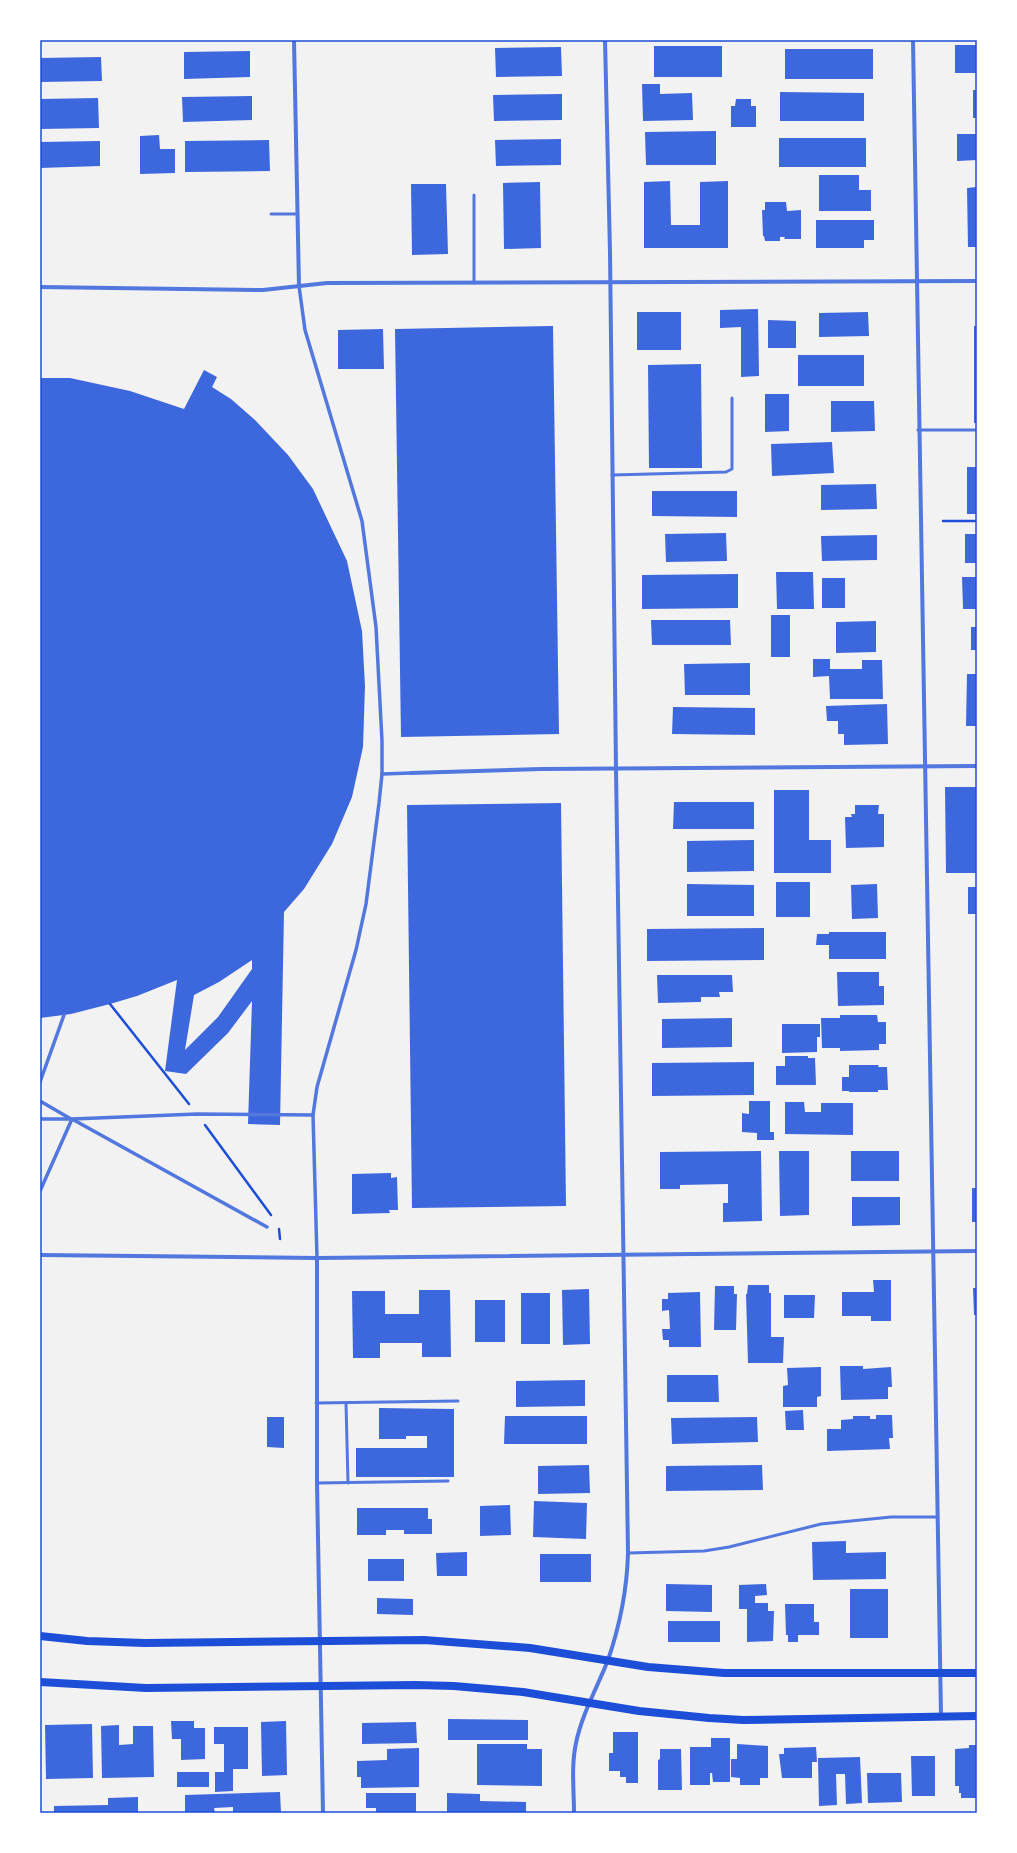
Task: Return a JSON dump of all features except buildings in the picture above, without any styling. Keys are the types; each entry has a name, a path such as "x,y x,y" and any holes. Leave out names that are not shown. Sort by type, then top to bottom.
{"main road":[{"path":"40,1636 81,1640 145,1643 424,1640 494,1644 608,1661 672,1669 724,1673 977,1673"},
{"path":"40,1682 146,1688 322,1685 454,1686 523,1692 639,1711 743,1720 977,1716"}],"street":[{"path":"294,40 299,286 305,330 362,521 376,627 382,774 375,842 366,904 356,950 317,1088 313,1115 317,1258 317,1483 324,1813"},
{"path":"574,1813 574,1763 576,1745 589,1703 608,1661 620,1619 624,1598 628,1553 610,283 605,40"},
{"path":"913,40 918,430 941,1716"},
{"path":"40,287 263,290 327,283 977,281"},
{"path":"382,774 526,769 977,766"},
{"path":"40,1082 64,1015"},
{"path":"40,1101 266,1227"},
{"path":"40,1119 197,1114 313,1115"},
{"path":"40,1191 72,1119"},
{"path":"40,1255 317,1258 977,1251"}],"lane":[{"path":"474,195 474,283"},
{"path":"271,214 297,214"},
{"path":"612,475 726,472 732,469 732,398"},
{"path":"918,430 977,430"},
{"path":"316,1403 458,1401"},
{"path":"346,1403 348,1483"},
{"path":"317,1483 448,1481"},
{"path":"628,1553 704,1551 729,1547 821,1524 890,1517 937,1517"}],"path":[{"path":"943,521 975,521"}]}
